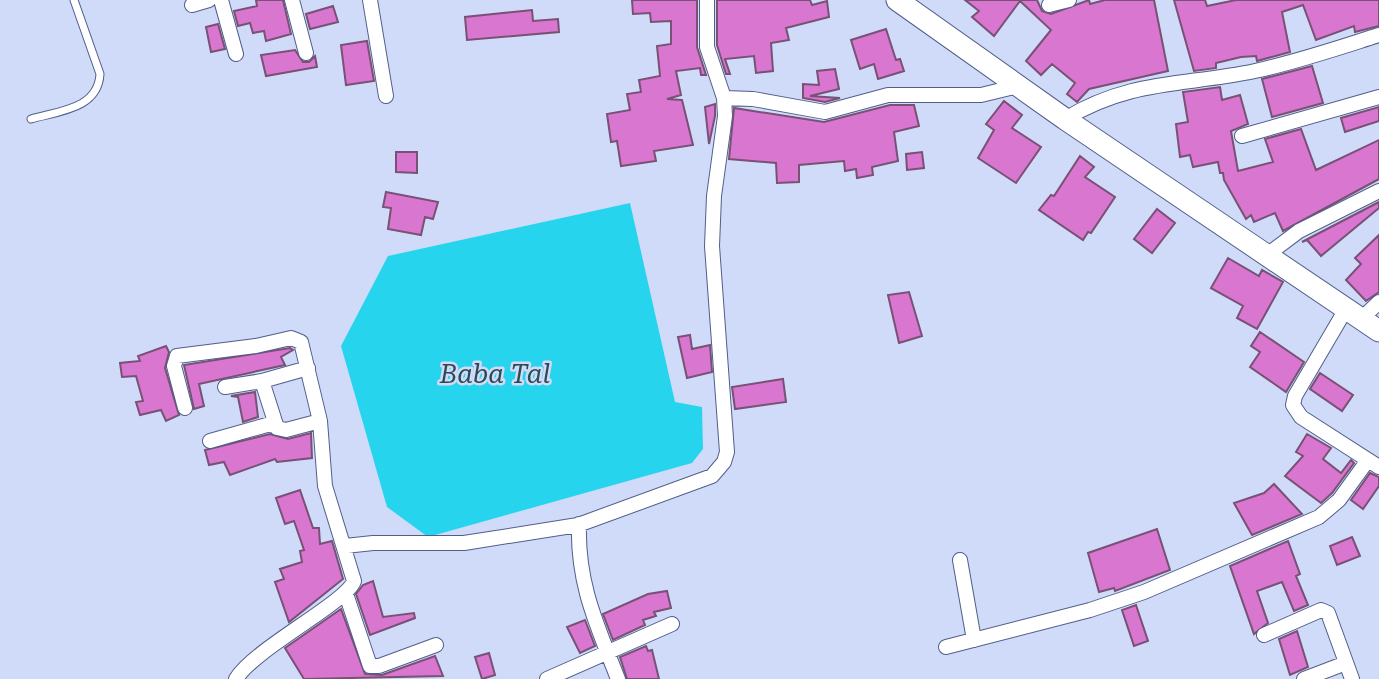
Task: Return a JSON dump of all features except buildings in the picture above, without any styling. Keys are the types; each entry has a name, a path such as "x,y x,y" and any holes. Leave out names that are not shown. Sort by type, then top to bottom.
{"street":[{"path":"192,5 209,0"},
{"path":"220,0 236,54"},
{"path":"292,0 306,53"},
{"path":"370,0 386,96"},
{"path":"345,546 373,543 464,543 579,524 712,476 724,462 726,427 712,246 714,196 724,135 724,98 707,47 707,0"},
{"path":"897,0 1065,119 1379,331"},
{"path":"1049,5 1069,0"},
{"path":"1065,119 1095,101 1124,91 1256,71 1379,35"},
{"path":"724,98 753,99 825,112 888,95 981,95 1018,86"},
{"path":"1242,136 1379,97"},
{"path":"1266,255 1299,231 1379,191"},
{"path":"946,647 1090,610 1144,592 1319,517 1374,463 1301,416 1293,405 1295,397 1354,314 1379,302"},
{"path":"185,408 174,366 177,356 256,346 291,338 301,342 320,421 325,486 354,581 346,594 316,612 236,679"},
{"path":"225,387 262,381 308,368"},
{"path":"262,381 277,428 285,430 320,421"},
{"path":"210,441 274,423"},
{"path":"579,524 579,571 618,679"},
{"path":"960,560 974,640"},
{"path":"346,594 370,666 379,666 436,645"},
{"path":"1264,635 1321,610 1328,613 1352,679"},
{"path":"547,679 672,624"},
{"path":"1304,679 1346,663"}],"lane":[{"path":"31,119 85,103 99,86 100,74 74,0"}],"water":[{"name":"Baba Tal","path":"630,203 675,402 702,407 703,449 692,463 428,537 387,507 341,346 388,256"}]}
